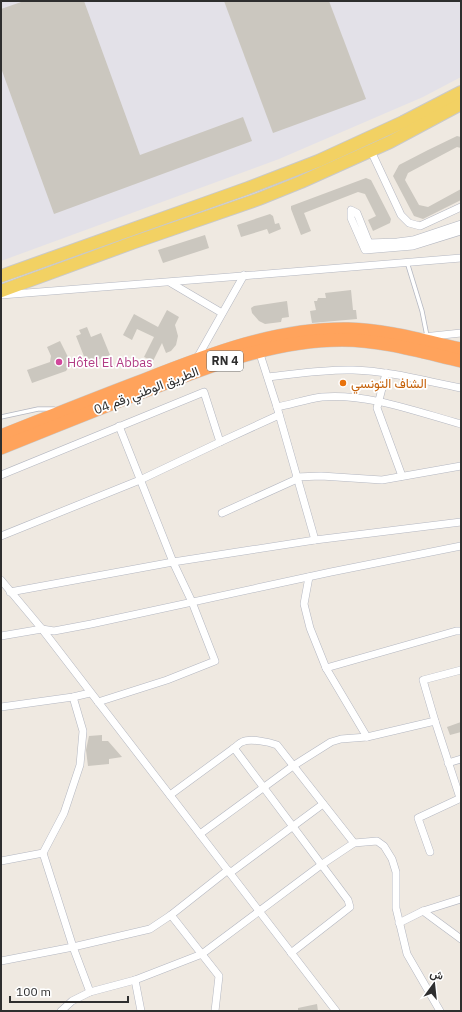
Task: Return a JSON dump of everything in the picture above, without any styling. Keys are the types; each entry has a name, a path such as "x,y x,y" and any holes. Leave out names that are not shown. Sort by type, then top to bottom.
{"highway":[{"name":"الطريق الوطني رقم 04","path":"1,436 196,360 270,337 297,332 348,329 373,331 461,349"},
{"name":"الطريق الوطني رقم 04","path":"1,448 94,410 211,366 259,351 292,344 343,340 391,345 461,360"}],"main road":[{"path":"1,276 248,188 318,161 403,122 461,92"},
{"path":"1,291 258,199 301,182 371,151 461,104"}],"street":[{"path":"371,151 401,215 409,223 420,226 461,207"},
{"path":"461,224 413,240 369,243 357,213 351,210 351,218 365,250 413,246 461,230"},
{"path":"1,295 170,283 244,275 461,258"},
{"path":"196,360 244,275"},
{"path":"170,283 222,313"},
{"path":"412,338 461,332"},
{"path":"259,351 277,407 296,478 315,540"},
{"path":"268,378 328,370 354,370 386,373 461,388"},
{"path":"386,373 377,408 402,476"},
{"path":"1,475 204,392 220,442"},
{"path":"277,407 322,397 340,397 379,401 461,424"},
{"path":"1,536 140,480 279,415"},
{"path":"98,702 167,680 215,661 192,602 173,562 119,426"},
{"path":"222,513 296,478 322,476 382,480 461,466"},
{"path":"6,589 315,540 461,522"},
{"path":"1,636 42,629 54,631 461,546"},
{"path":"309,577 304,604 310,628 326,668 367,737"},
{"path":"1,580 6,589 42,629 336,1011"},
{"path":"326,668 456,631 461,631"},
{"path":"430,852 418,818 460,798 423,680 461,670"},
{"path":"1,708 90,693"},
{"path":"73,697 84,732 80,765 64,813 43,853 73,947 90,992"},
{"path":"200,834 293,766 331,742 341,739 367,737 435,721"},
{"path":"170,795 242,742 248,740 270,742 277,745 354,843"},
{"path":"234,748 348,900 350,907 291,953"},
{"path":"448,763 461,759"},
{"path":"1,961 73,947 150,929 323,804"},
{"path":"61,1011 72,1001 90,992 135,980 202,954 321,865 354,843 377,841 384,846 392,860 396,872 396,908 407,954 440,1011"},
{"path":"1,861 43,853"},
{"path":"399,924 423,911 461,899"},
{"path":"423,911 461,939"},
{"path":"171,915 219,976 215,1011"},
{"path":"135,980 141,1011"}],"lane":[{"path":"407,262 422,311 427,336"},
{"path":"1,417 38,409 67,410"}],"shaded area":[{"path":"1,1 461,1 461,77 423,97 279,159 1,261"}],"building":[{"path":"24,1 84,1 140,155 243,117 252,141 54,214 1,68 1,9"},
{"path":"224,1 329,1 366,99 273,133"},
{"path":"457,136 461,137 461,148 457,147 408,173 405,180 419,205 428,207 461,189 461,200 423,219 414,216 393,176 399,165"},
{"path":"366,178 371,180 391,219 390,223 373,231 368,220 376,216 365,194 358,192 304,213 311,231 301,235 291,206"},
{"path":"270,214 273,216 275,224 279,223 281,229 269,234 267,229 241,237 237,225"},
{"path":"205,235 209,248 163,263 158,250"},
{"path":"351,290 353,310 356,310 357,319 312,323 310,311 316,310 314,301 317,301 318,298 326,298 325,293"},
{"path":"287,301 289,317 282,318 281,322 265,324 259,321 252,313 251,308 254,306"},
{"path":"167,310 179,317 175,325 178,336 176,345 171,351 166,353 162,343 153,361 144,357 154,337 137,329 132,340 123,335 134,314 158,327"},
{"path":"87,327 91,337 101,333 110,355 87,364 76,336 81,334 79,330"},
{"name":"Hôtel El Abbas","path":"60,341 71,363 66,371 32,383 27,370 50,362 51,356 47,347"},
{"path":"461,722 461,732 450,735 447,727"},
{"path":"102,735 102,741 108,741 122,757 109,759 109,764 88,766 86,750 89,736"},
{"path":"317,1004 318,1011 298,1011 298,1008"}],"place":[{"name":"Hôtel El Abbas","path":"59,362"},
{"name":"الشاف التونسي","path":"343,383"}]}
